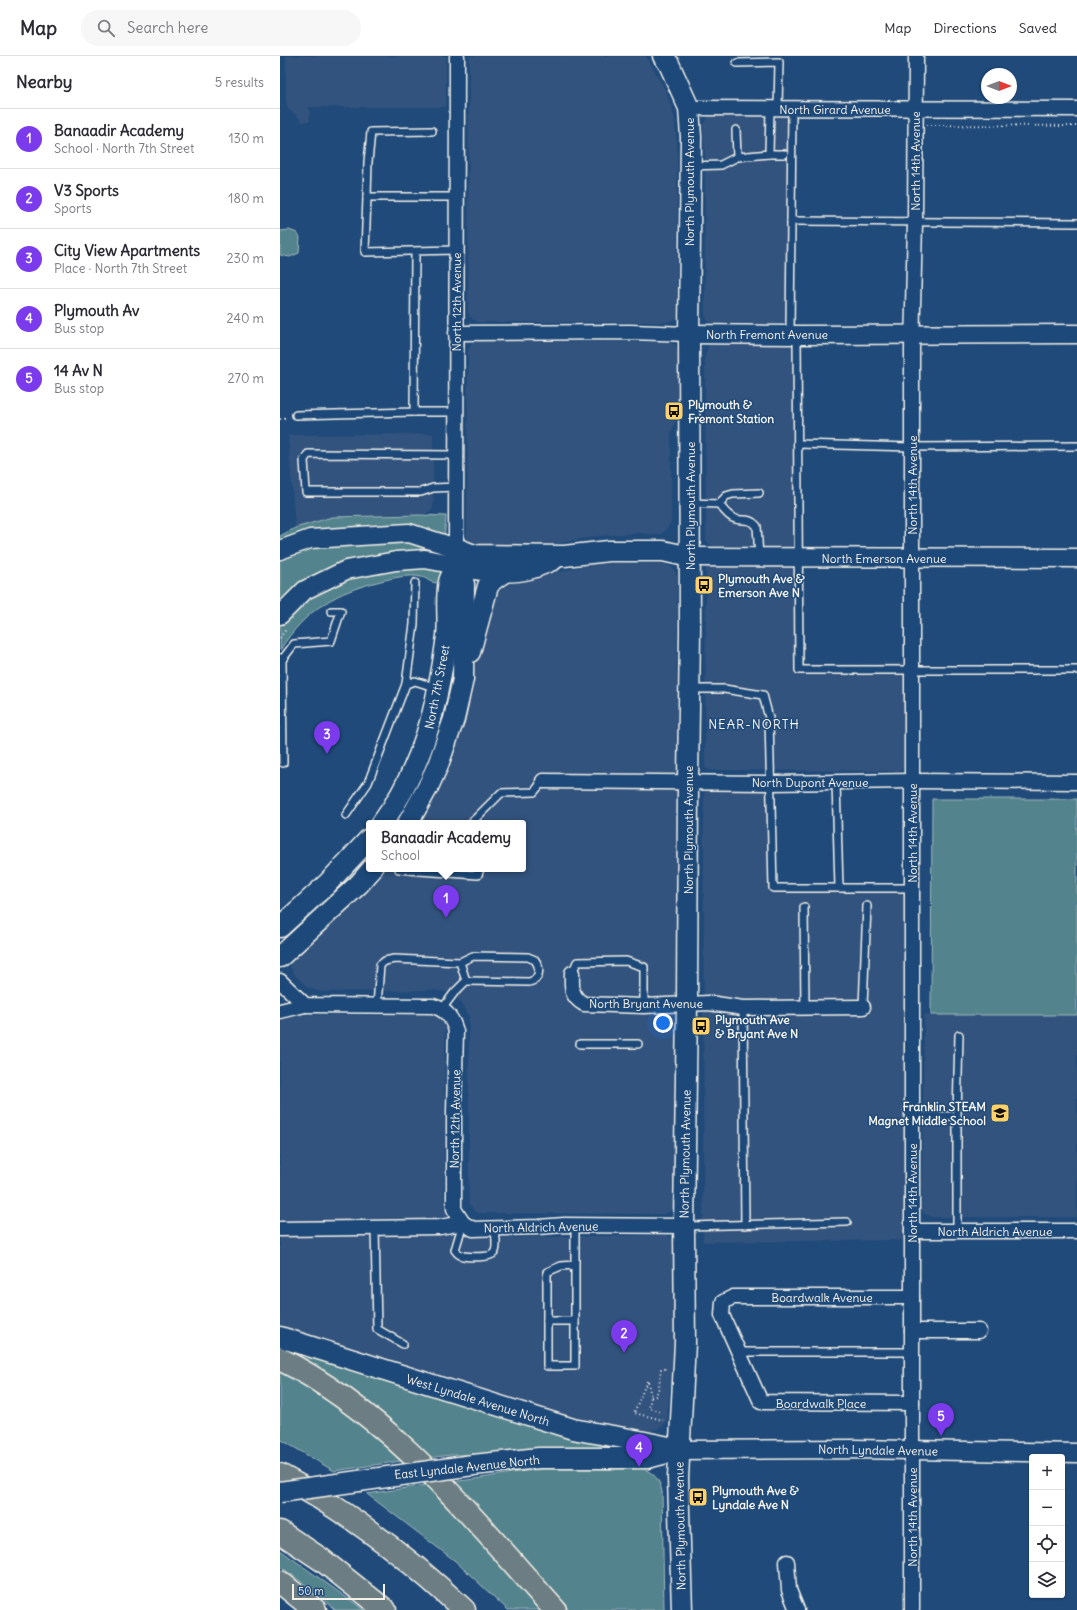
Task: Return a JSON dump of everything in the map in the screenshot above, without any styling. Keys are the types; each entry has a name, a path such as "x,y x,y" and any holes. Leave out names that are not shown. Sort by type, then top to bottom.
{"highway":[{"path":"280,1359 338,1394 400,1444 444,1488 555,1610"},
{"path":"280,1474 328,1502 367,1529 464,1610"},
{"path":"280,1532 340,1574 386,1610"},
{"path":"280,1582 315,1610"}],"main road":[{"name":"North Plymouth Avenue","path":"663,56 669,64 689,108 691,137 689,334 690,557 684,1226 685,1344 679,1450 682,1610"},
{"path":"457,557 474,555 564,556 608,551 663,551 690,557"},
{"path":"457,557 473,570 506,571 528,570 564,556"},
{"name":"North 7th Street","path":"410,820 428,787 440,760 454,719 463,679 464,584 457,557"},
{"name":"North 7th Street","path":"384,820 399,798 419,757 433,714 439,688 447,634 449,581 457,557"},
{"path":"463,679 488,586 506,571"},
{"path":"280,927 327,884 366,842"},
{"path":"280,957 359,884 369,872"},
{"name":"West Lyndale Avenue North","path":"280,1337 573,1429 612,1437 653,1442 679,1450"},
{"name":"East Lyndale Avenue North","path":"280,1492 473,1465 539,1458 647,1458 679,1450"}],"street":[{"name":"North 12th Avenue","path":"457,56 457,557"},
{"name":"North 14th Avenue","path":"912,1610 912,447 916,56"},
{"name":"North Girard Avenue","path":"689,108 1077,109"},
{"name":"North Fremont Avenue","path":"456,333 630,332 793,335 1077,334"},
{"path":"280,550 310,539 409,533 457,557"},
{"path":"284,621 305,590 346,570 396,561 457,557"},
{"name":"North Emerson Avenue","path":"690,557 1077,558"},
{"name":"North Dupont Avenue","path":"543,781 771,783 912,781 1077,782"},
{"name":"North Bryant Avenue","path":"572,973 572,990 576,1000 584,1004 644,1006 708,1003 744,1008 864,1006"},
{"path":"280,981 305,1005"},
{"path":"280,1011 305,1005 433,1006 445,1011"},
{"name":"North 12th Avenue","path":"445,1011 453,1022 456,1031 454,1209 463,1223"},
{"name":"North Aldrich Avenue","path":"280,1229 440,1227 463,1223 473,1229 575,1225 684,1226"},
{"name":"North Aldrich Avenue","path":"912,1231 1077,1231"},
{"name":"Boardwalk Avenue","path":"733,1297 912,1297"},
{"name":"Boardwalk Place","path":"733,1297 723,1302 722,1315 761,1402 912,1403"},
{"path":"912,1331 979,1331"},
{"name":"North Lyndale Avenue","path":"679,1450 854,1449 1077,1453"},
{"path":"787,1562 789,1590 796,1610"}],"lane":[{"path":"737,63 779,62 780,109 791,221 793,335 798,444 799,670 1077,670"},
{"path":"769,154 780,109"},
{"path":"736,130 737,158"},
{"path":"432,131 372,132 368,162 365,252 457,250"},
{"path":"691,166 721,165 737,158 769,154 784,154"},
{"path":"366,197 457,197"},
{"path":"791,221 1077,223"},
{"path":"414,412 415,252"},
{"path":"296,415 456,412"},
{"path":"798,444 912,447 1077,446"},
{"path":"456,455 308,454 304,460 306,492 421,492 433,488 456,487"},
{"path":"719,504 726,496 733,494 759,493"},
{"path":"690,503 719,504"},
{"path":"719,504 726,513 734,519 752,521 757,526 758,557"},
{"path":"346,815 368,783 406,684 414,624 415,583"},
{"path":"283,762 281,659 294,644 330,641 341,611 331,611"},
{"path":"406,684 415,681 439,688"},
{"path":"689,689 724,689 764,695 769,718 773,888 912,888"},
{"path":"474,820 501,793 534,792 543,781"},
{"path":"836,782 839,888"},
{"path":"480,815 481,820"},
{"path":"444,872 478,875 479,872"},
{"path":"804,906 805,1007"},
{"path":"864,1006 866,906"},
{"path":"377,1006 380,965 385,961 394,959 460,962 473,956 528,957 535,960 539,969 538,977 529,982 466,981"},
{"path":"572,973 577,962 626,961 644,966 644,1006"},
{"path":"460,962 466,981"},
{"path":"445,1011 466,981"},
{"path":"744,1008 745,1225"},
{"path":"957,1231 958,1035"},
{"path":"580,1044 638,1044"},
{"path":"912,1116 957,1116"},
{"path":"684,1226 847,1222"},
{"path":"463,1223 455,1250 458,1254 463,1256 489,1256 493,1254 496,1250 495,1227"},
{"path":"575,1225 575,1265 575,1366 547,1366 547,1272 561,1266 575,1265"},
{"path":"375,1227 377,1330 403,1344"},
{"path":"547,1322 575,1321"},
{"path":"739,1352 912,1352"}],"path":[{"path":"924,125 1077,126"},
{"path":"280,638 284,621"},
{"path":"651,1397 656,1396 658,1391 661,1369 666,1369"},
{"path":"661,1412 649,1408 651,1397 647,1381 634,1413 663,1420"}],"shaded area":[{"path":"286,56 446,56 446,107 309,107 310,121 302,122 288,109 286,101"},
{"path":"469,56 646,56 666,91 674,116 677,143 677,318 668,322 478,322 470,317 468,312"},
{"path":"709,116 797,117 795,324 712,323 707,320 705,315 705,153 703,125"},
{"path":"715,340 803,340 801,547 713,546 707,542 705,355 709,344"},
{"path":"478,341 670,342 675,345 678,353 677,419 671,432 671,522 666,530 661,534 656,535 639,533 597,536 549,545 475,545 467,540 468,352 471,344"},
{"path":"433,434 433,508 426,514 332,517 295,528 288,435"},
{"path":"767,561 789,568 803,568 805,664 905,663 906,765 900,771 710,770 705,768 706,567 708,563"},
{"path":"590,564 665,564 673,568 677,576 676,1203 672,1210 664,1214 478,1213 474,1211 469,1203 469,1017 465,1008 457,998 446,992 433,990 321,992 308,988 294,974 290,967 291,961 378,872 526,872 526,820 418,820 463,716 477,656 493,602 498,593 505,585 521,578 564,571"},
{"path":"776,786 777,884 907,885 906,1240 703,1242 704,793 707,789"},
{"path":"280,1015 433,1015 443,1020 445,1028 444,1202 445,1212 449,1219 461,1230 479,1238 667,1235 675,1241 674,1345 667,1420 662,1427 649,1432 587,1421 526,1404 280,1327"},
{"name":"Franklin STEAM Magnet Middle School","path":"924,1015 1077,1015 1077,1217 932,1217 922,1211"}],"green space":[{"path":"289,230 297,233 300,237 299,253 290,257 280,255 280,231"},
{"path":"419,515 446,516 441,584 422,577 406,576 365,585 350,591 323,604 300,623 280,650 280,536 295,528 332,517"},
{"path":"932,799 1077,799 1077,1015 931,1015"},
{"path":"292,1348 623,1445 623,1448 547,1448 428,1458 291,1353"},
{"path":"280,1366 299,1376 408,1460 334,1471 280,1439"},
{"path":"542,1469 644,1469 656,1478 660,1484 662,1492 664,1610 565,1610 451,1482"},
{"path":"432,1484 551,1610 508,1610 454,1560 367,1494"},
{"path":"280,1550 364,1610 335,1610 319,1595 280,1566"}],"place":[{"name":"Plymouth & Fremont Station","path":"674,411"},
{"name":"Plymouth Ave & Emerson Ave N","path":"704,585"},
{"name":"City View Apartments","path":"327,754"},
{"name":"Banaadir Academy","path":"446,918"},
{"name":"Plymouth Ave & Bryant Ave N","path":"701,1026"},
{"name":"Franklin STEAM Magnet Middle School","path":"1000,1113"},
{"name":"V3 Sports","path":"624,1353"},
{"name":"14 Av N","path":"941,1436"},
{"name":"Plymouth Av","path":"639,1467"},
{"name":"Plymouth Ave & Lyndale Ave N","path":"698,1497"}],"district":[{"name":"NEAR-NORTH","path":"754,724"}]}
